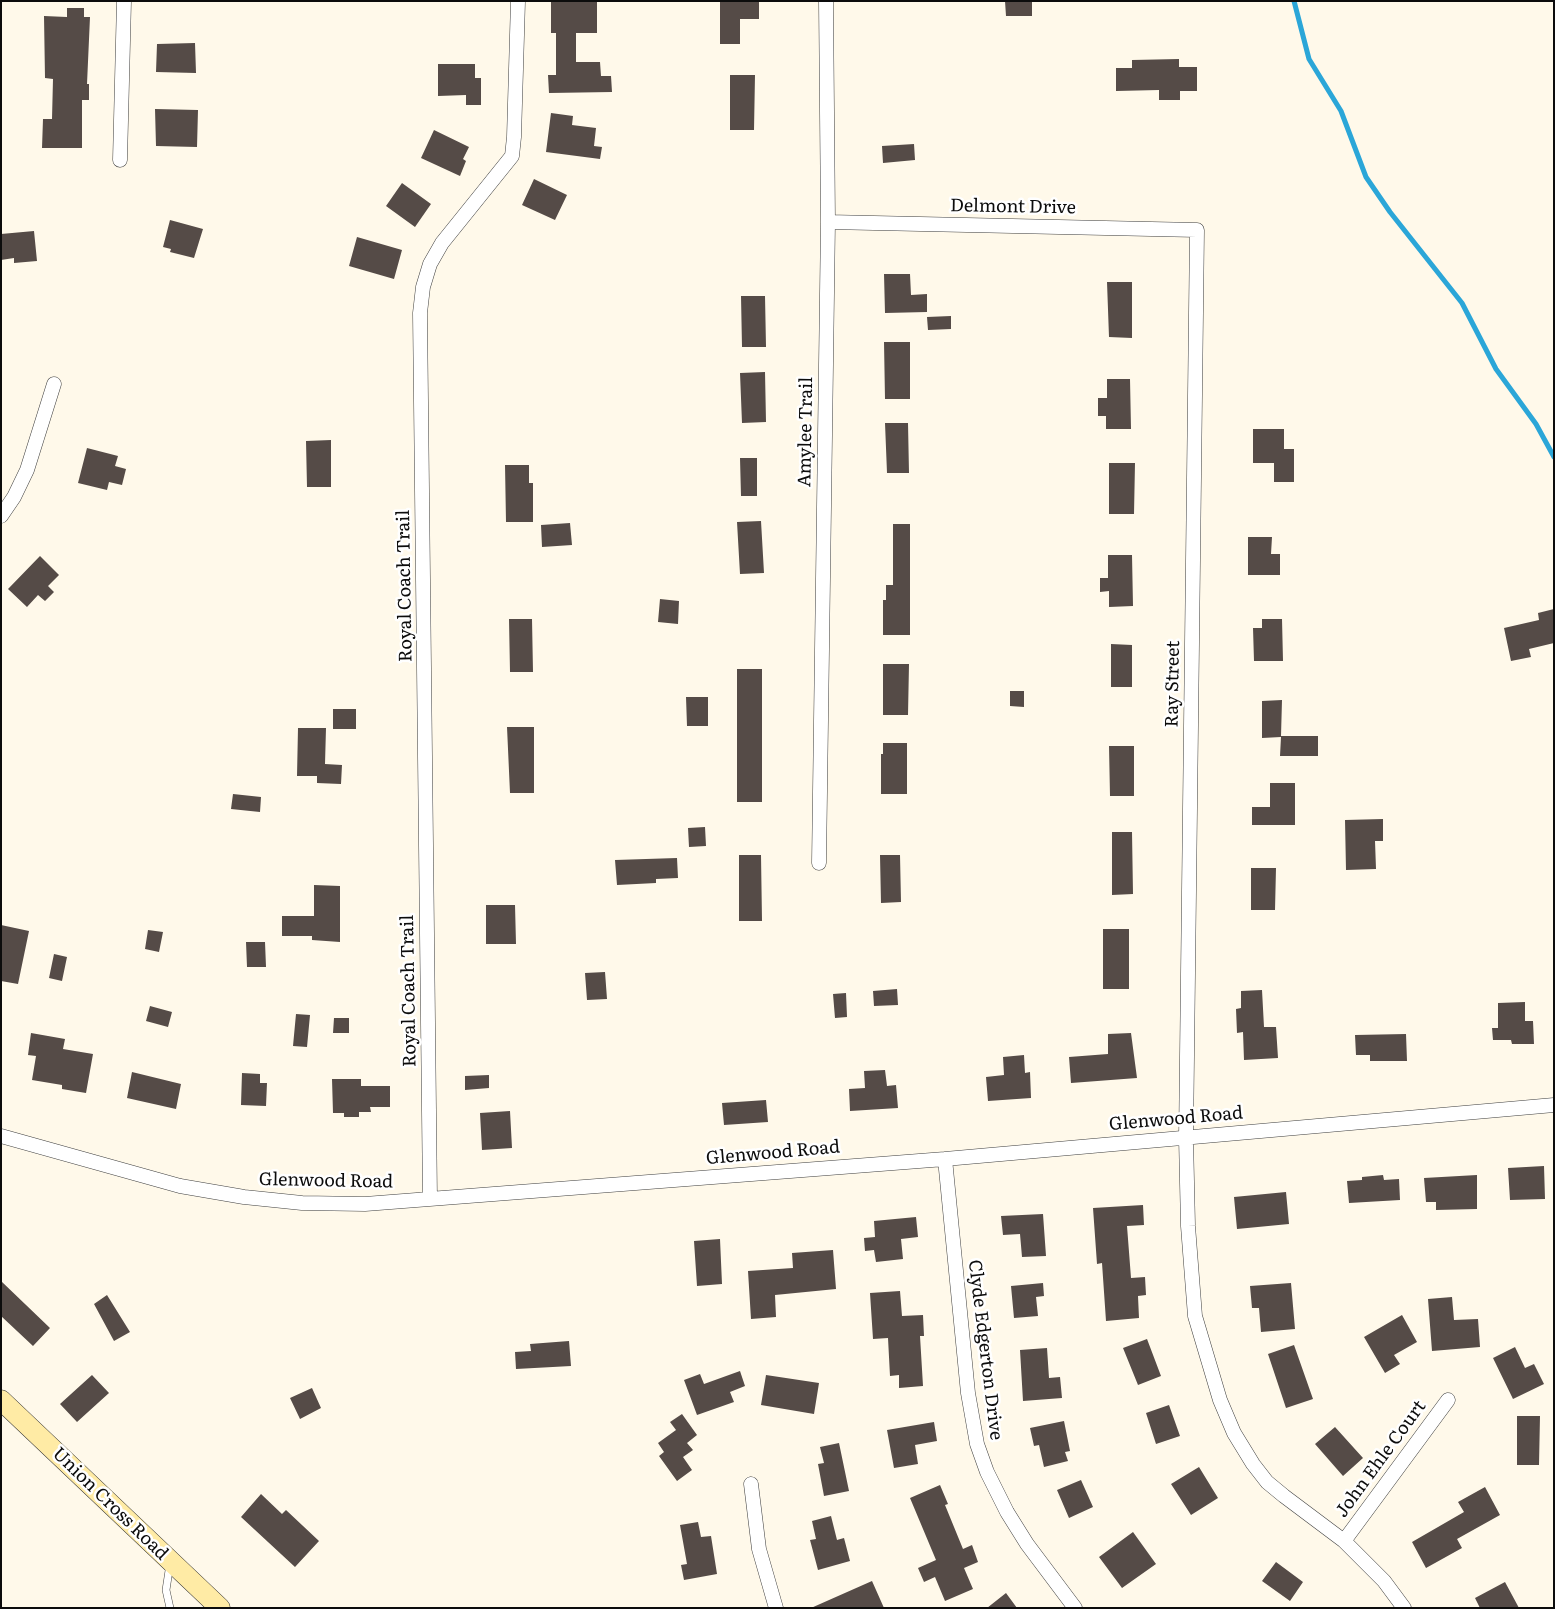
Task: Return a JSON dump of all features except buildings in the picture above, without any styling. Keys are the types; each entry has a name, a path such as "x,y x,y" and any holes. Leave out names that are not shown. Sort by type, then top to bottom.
{"main road":[{"name":"Union Cross Road","path":"1,1400 220,1608"}],"street":[{"path":"120,160 124,1"},
{"name":"Royal Coach Trail","path":"430,1199 420,313 423,287 430,264 442,243 512,156 518,1"},
{"name":"Amylee Trail","path":"819,863 828,222 826,1"},
{"name":"Delmont Drive","path":"828,222 1197,230"},
{"name":"Ray Street","path":"1197,230 1186,1138 1188,1226 1196,1316 1220,1400 1234,1433 1253,1464 1267,1482 1344,1541 1384,1581 1404,1608"},
{"path":"1,516 14,497 27,470 54,384"},
{"name":"Glenwood Road","path":"1,1136 180,1186 244,1197 302,1202 365,1204 1186,1138 1554,1105"},
{"name":"Clyde Edgerton Drive","path":"945,1158 968,1393 977,1444 987,1472 1007,1512 1027,1544 1075,1608"},
{"name":"John Ehle Court","path":"1344,1541 1448,1400"},
{"path":"751,1484 760,1555 776,1608"}],"lane":[{"path":"170,1608 166,1590 171,1561"}],"waterway":[{"path":"1294,1 1309,59 1341,111 1366,177 1390,212 1462,303 1496,369 1536,424 1554,457"}]}
